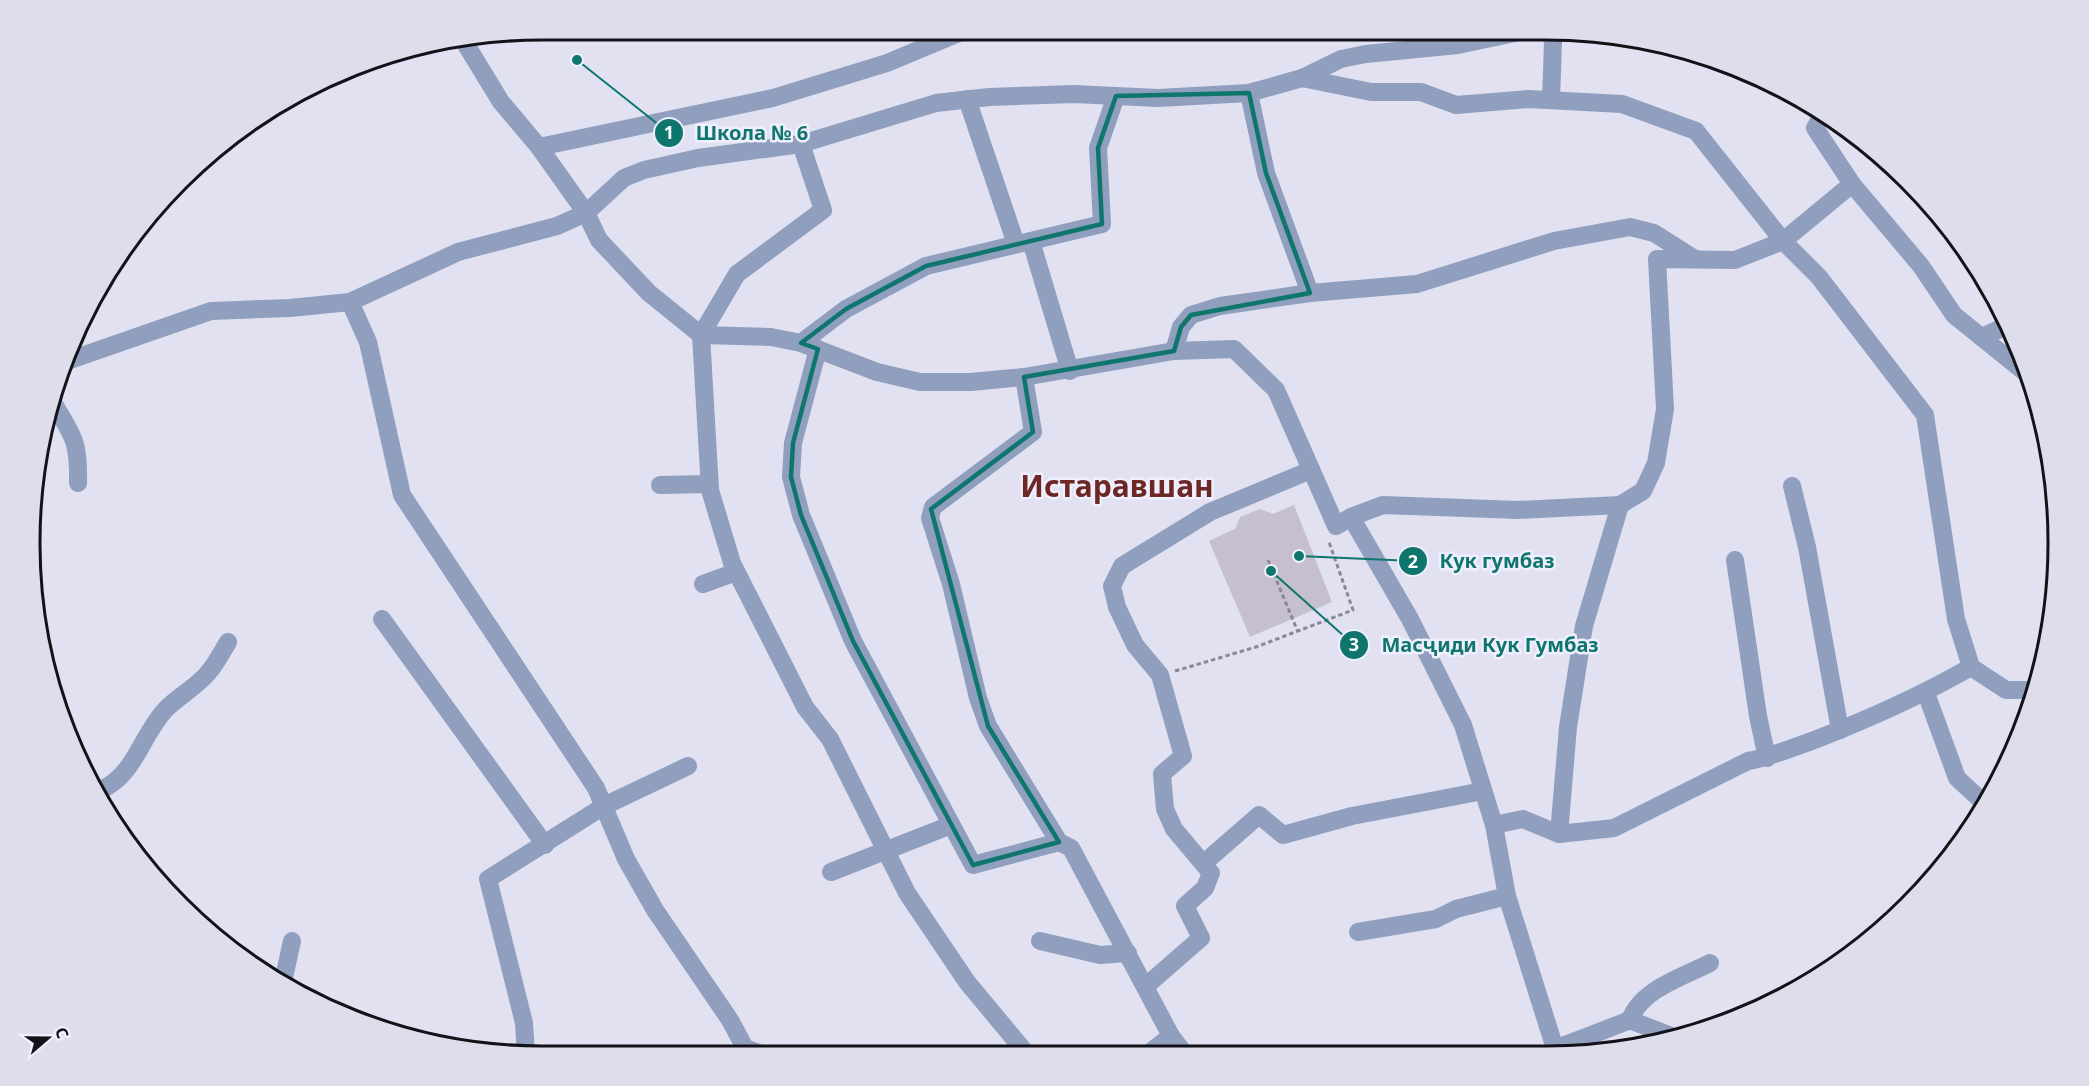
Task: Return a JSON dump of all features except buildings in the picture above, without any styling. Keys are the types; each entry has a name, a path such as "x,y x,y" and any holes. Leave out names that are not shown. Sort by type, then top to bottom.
{"street":[{"path":"539,147 773,98 887,63 942,40"},
{"path":"76,358 211,311 290,308 350,302 458,252 557,226 586,213 624,178 644,170 698,159 801,144 936,103 967,99 1074,94 1158,98 1249,93 1302,78 1341,59 1482,40"},
{"path":"1551,100 1553,40"},
{"path":"467,47 501,102 539,147 586,213 599,240 649,294 701,335 771,337 801,343 877,372 920,382 971,382 1024,377 1070,371 1174,351 1234,349 1276,390 1311,470 1343,522 1410,619 1463,725 1494,825 1508,896 1554,1046"},
{"path":"1302,78 1371,92 1421,92 1456,105 1528,99 1622,104 1696,131 1783,241 1819,277 1925,415 1956,619 1971,667 2006,690 2026,690"},
{"path":"1249,93 1266,173 1310,293"},
{"path":"801,343 846,309 926,266 1102,224 1098,148 1116,96"},
{"path":"967,99 1024,242 1070,371"},
{"path":"1819,121 1815,128 1852,184 1921,266 1954,315 2015,364"},
{"path":"801,144 823,210 737,274 701,335 709,484 736,572 805,707 830,739 907,893 967,982 1020,1046"},
{"path":"1343,522 1383,505 1518,510 1620,505 1643,491 1656,463 1665,409 1657,259 1735,260 1783,241 1852,184"},
{"path":"1174,351 1181,327 1191,315 1220,306 1310,293 1417,284 1554,241 1630,227 1654,233 1697,260"},
{"path":"350,302 368,342 402,495 596,788 626,859 655,910 730,1020 744,1046"},
{"path":"1982,337 2000,329"},
{"path":"819,349 793,442 791,477 801,515 853,641 973,865 1059,842"},
{"path":"1024,377 1033,432 933,507 930,518 951,584 978,698 988,726 1059,842 1071,848 1171,1036 1179,1046"},
{"path":"58,411 75,440 79,452 78,483"},
{"path":"1146,986 1201,938 1185,906 1205,888 1211,873 1174,829 1165,809 1162,774 1183,756 1160,675 1135,645 1117,607 1112,586 1122,566 1210,512 1311,470"},
{"path":"660,485 709,484"},
{"path":"1792,486 1807,547 1840,730"},
{"path":"1559,834 1568,727 1584,626 1620,505"},
{"path":"1735,560 1758,716 1767,758"},
{"path":"703,584 736,572"},
{"path":"382,619 546,845"},
{"path":"105,788 111,785 134,762 148,731 166,709 209,673 228,642"},
{"path":"1494,825 1523,819 1559,834 1614,828 1748,761 1767,758 1840,730 1926,693 1971,667"},
{"path":"1926,693 1957,778 1979,798"},
{"path":"525,1045 524,1023 488,879 546,845 604,806 688,766"},
{"path":"1204,863 1259,815 1283,835 1352,816 1483,791"},
{"path":"831,872 951,825"},
{"path":"1358,932 1436,920 1456,909 1508,896"},
{"path":"285,974 292,941"},
{"path":"1041,941 1100,955 1128,953"},
{"path":"1630,1020 1634,1008 1656,991 1710,963"},
{"path":"1568,1045 1630,1020 1660,1032"},
{"path":"1158,1046 1171,1036"}],"path":[{"path":"1160,675 1298,632 1353,610 1329,542 1343,522"},
{"path":"1268,560 1298,632"}],"highlighted area":[{"path":"1249,93 1266,173 1310,293 1191,315 1181,327 1174,351 1024,377 1033,432 931,509 988,726 1059,842 973,865 853,641 801,515 791,477 793,443 818,349 801,343 846,309 926,266 1102,224 1098,148 1116,96"}],"place":[{"name":"Школа № 6","path":"577,60"},
{"name":"Кук гумбаз","path":"1299,556"},
{"name":"Масҷиди Кук Гумбаз","path":"1271,571"}],"district":[{"name":"Истаравшан","path":"1117,485"}]}
